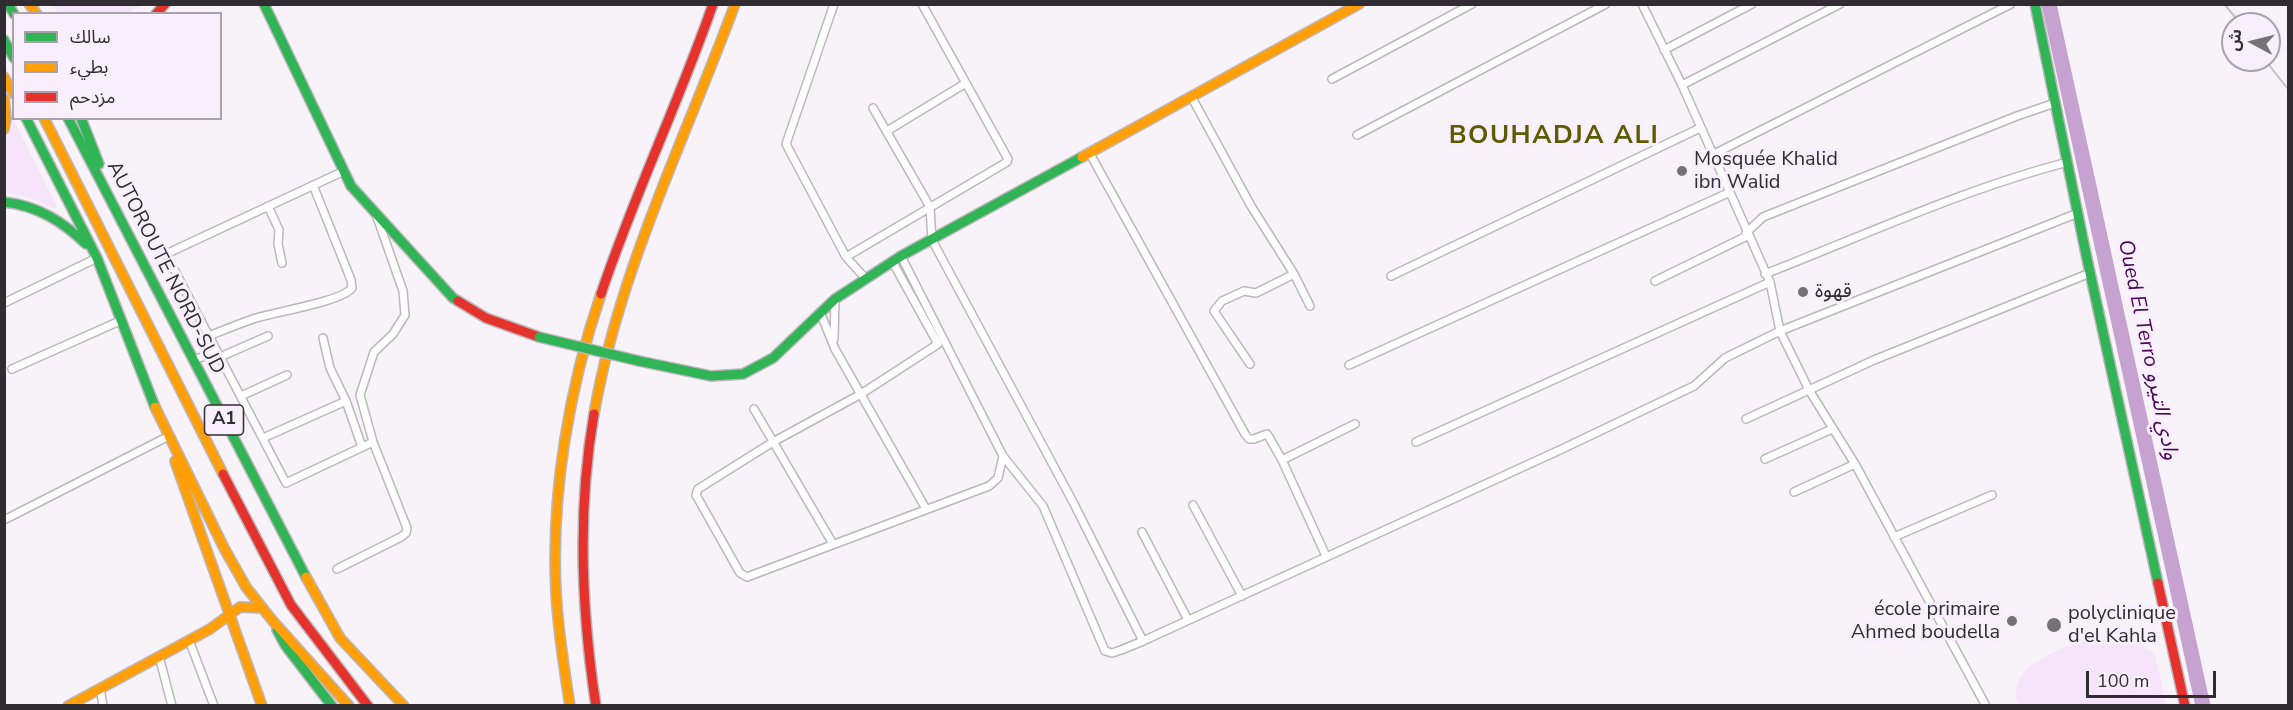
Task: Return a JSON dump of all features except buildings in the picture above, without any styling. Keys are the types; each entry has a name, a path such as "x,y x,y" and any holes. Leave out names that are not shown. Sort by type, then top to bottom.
{"main road":[{"path":"264,4 351,186 453,298 486,318 539,337 711,376 743,374 773,358 835,299 892,261 1359,4"},
{"path":"570,705 558,626 557,534 565,440 578,373 588,333 616,250 689,70 713,4"},
{"path":"596,705 585,634 581,572 582,518 593,412 602,368 627,280 735,4"},
{"path":"2034,4 2090,273 2185,705"},
{"path":"4,40 12,54"},
{"path":"4,76 12,90"},
{"path":"4,99 6,118 4,129"},
{"path":"27,120 97,258 122,320 167,437 228,616 262,705"},
{"name":"AUTOROUTE NORD-SUD","path":"45,120 242,513 291,605 368,705"},
{"name":"AUTOROUTE NORD-SUD","path":"69,120 293,554 340,638 404,705"},
{"path":"82,120 113,205"},
{"path":"4,202 33,206 62,222 97,258"},
{"path":"160,420 246,587 272,620 350,705"},
{"path":"68,705 189,640 240,607 262,608"},
{"path":"272,620 285,645 332,705"}],"street":[{"path":"834,4 786,144 846,257 866,279"},
{"path":"846,257 1007,162 1008,159 922,4"},
{"path":"1332,79 1472,4"},
{"path":"1357,135 1606,4"},
{"path":"1664,50 1752,4"},
{"path":"1682,85 1840,4"},
{"path":"1712,155 2011,4"},
{"path":"1643,5 1682,85 1728,193 1770,282 1780,331 1809,390 1855,464 1986,705"},
{"path":"887,131 966,82"},
{"path":"1191,96 1251,206 1294,274 1310,306"},
{"path":"1655,281 1747,234 1763,218 2017,116 2055,103"},
{"path":"873,108 930,207 932,240 1073,502 1143,641"},
{"path":"1391,276 1700,128"},
{"path":"1089,152 1245,434 1249,439 1267,434 1282,460 1326,556"},
{"path":"1765,274 1961,196 2028,172 2068,162"},
{"path":"344,171 166,254 286,483 373,442"},
{"path":"209,336 254,319 334,298 348,292 351,288 351,280 314,185"},
{"path":"1349,365 1728,193"},
{"path":"268,206 279,230 278,244 282,263"},
{"path":"901,256 1003,456 1043,506 1105,651 1112,652 1143,641 1242,596 1694,386 1725,358 1780,331 2078,213"},
{"path":"337,569 406,533 404,519 373,442 360,395 374,352 393,334 405,315 403,291 377,214"},
{"path":"4,303 97,258"},
{"path":"892,261 938,344 861,394 773,442 696,492 740,573 747,577 989,486 998,478 1003,456"},
{"path":"1746,419 1874,360 2090,273"},
{"path":"1250,364 1214,311 1222,301 1244,291 1256,292 1294,274"},
{"path":"1416,442 1770,282"},
{"path":"834,344 835,299"},
{"path":"820,312 834,344 926,509"},
{"path":"12,369 122,320"},
{"path":"193,360 219,354 268,336"},
{"path":"323,338 330,368 346,401 362,447"},
{"path":"241,396 287,375"},
{"path":"263,438 346,401"},
{"path":"754,409 833,544"},
{"path":"1282,460 1355,424"},
{"path":"1765,459 1832,429"},
{"path":"4,520 167,437"},
{"path":"1794,492 1855,464"},
{"path":"1894,537 1992,495"},
{"path":"1193,505 1242,596"},
{"path":"1142,532 1188,620"},
{"path":"189,640 214,705"},
{"path":"159,656 172,705"},
{"path":"100,687 103,705"}],"shaded area":[{"path":"53,5 141,5 130,12 57,12"},
{"path":"14,121 56,209 30,198 5,192 5,148 10,122"},
{"path":"2085,638 2132,639 2155,654 2166,705 2019,705 2016,692 2019,680 2026,671 2048,655"}],"waterway":[{"name":"Oued El Terro وادي التيرو","path":"2049,4 2203,706"}],"railway":[{"path":"2224,4 2231,12"},
{"path":"2275,72 2288,89"}],"traffic: fast":[{"path":"8,4 13,12"},
{"path":"264,4 351,186 458,301"},
{"path":"2035,4 2087,259 2158,583"},
{"path":"4,40 12,54"},
{"path":"27,120 97,258 155,407"},
{"path":"69,120 306,577"},
{"path":"82,120 99,164"},
{"path":"639,361 711,376 743,374 773,358 835,299 901,256 1082,157"},
{"path":"4,202 28,207 49,216 68,228 86,244"},
{"path":"539,337 639,361"},
{"path":"277,630 285,645 332,706"}],"traffic: slow":[{"path":"29,4 35,12"},
{"path":"594,414 605,361 636,257 735,4"},
{"path":"1082,157 1359,4"},
{"path":"4,77 12,91"},
{"path":"4,99 6,118 4,129"},
{"path":"45,120 223,474"},
{"path":"570,706 557,607 556,517 571,403 601,294"},
{"path":"155,407 224,548 246,587 272,620 349,706"},
{"path":"175,461 262,706"},
{"path":"306,577 340,638 404,706"},
{"path":"68,706 210,629 240,607 262,608"}],"traffic: jam":[{"path":"158,12 165,4"},
{"path":"601,294 713,4"},
{"path":"458,301 486,318 539,337"},
{"path":"594,414 585,487 583,560 587,633 596,706"},
{"path":"223,474 291,605 368,706"},
{"path":"2158,583 2185,706"}],"place":[{"name":"Mosquée Khalid ibn Walid","path":"1682,171"},
{"name":"قهوة","path":"1803,292"},
{"name":"école primaire Ahmed boudella","path":"2012,621"},
{"name":"polyclinique d'el Kahla","path":"2054,625"}],"district":[{"name":"BOUHADJA ALI","path":"1554,137"}]}
